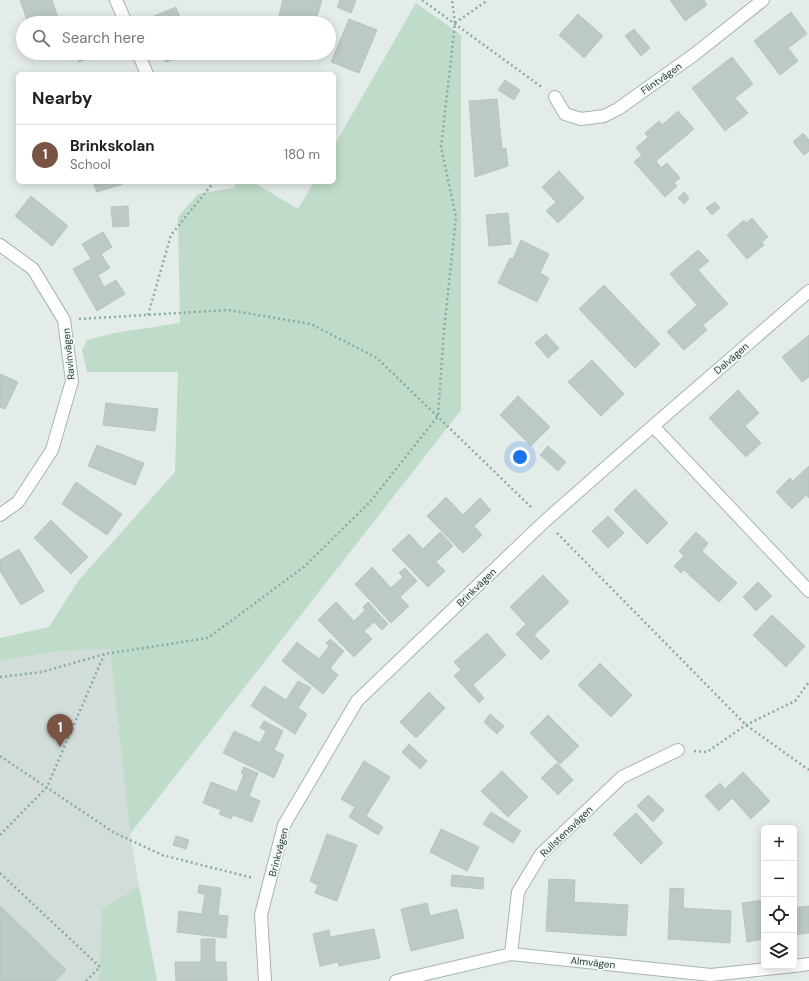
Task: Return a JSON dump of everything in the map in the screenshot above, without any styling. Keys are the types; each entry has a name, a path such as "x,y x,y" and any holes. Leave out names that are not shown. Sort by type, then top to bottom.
{"street":[{"path":"116,0 123,16"},
{"name":"Flintvägen","path":"555,97 565,114 581,119 604,116 618,109 695,54 763,0"},
{"path":"141,60 146,72"},
{"name":"Ravinvägen","path":"0,245 33,269 64,320 72,381 52,450 18,502 0,515"},
{"name":"Dalvägen","path":"653,426 809,291"},
{"path":"653,426 809,591"},
{"name":"Brinkvägen","path":"265,981 261,915 284,825 357,701 545,521 653,426"},
{"name":"Rullstensvägen","path":"510,954 518,892 541,854 622,777 678,750"},
{"name":"Almvägen","path":"396,981 510,954 711,975 766,969"},
{"name":"Almvägen","path":"797,966 809,964"}],"path":[{"path":"422,0 555,97"},
{"path":"0,677 42,672 104,654 208,638 305,566 370,502 438,416 444,330 456,217 440,147 455,23 452,0"},
{"path":"455,23 488,0"},
{"path":"148,315 171,235 212,184"},
{"path":"64,320 228,310 311,324 377,358 545,521 746,725 809,770"},
{"path":"0,835 47,787 104,654"},
{"path":"678,750 707,752 746,725 795,701 809,682"},
{"path":"0,756 113,832 162,855 269,882"},
{"path":"0,873 100,967 86,981"}],"shaded area":[{"path":"110,649 130,834 139,886 102,909 99,981 0,981 0,661 51,652"}],"green space":[{"path":"416,3 461,35 461,410 130,834 110,649 51,652 0,661 0,638 49,627 78,581 175,472 178,372 87,372 82,350 87,340 114,333 180,323 178,217 198,194 233,188 236,184 256,184 298,209 313,184 336,184 336,143"},
{"path":"139,886 157,981 99,981 102,909"}],"building":[{"path":"20,0 52,0 58,16 26,16"},
{"path":"283,0 322,0 317,16 279,16"},
{"path":"340,0 356,0 351,13 337,7"},
{"path":"670,0 704,0 707,5 685,21"},
{"path":"176,7 179,16 154,16"},
{"path":"791,12 807,34 788,48 798,61 780,75 754,41"},
{"path":"578,14 603,36 584,58 559,35"},
{"path":"349,19 377,30 359,73 331,62 332,60 336,60 336,50"},
{"path":"634,29 650,48 641,56 625,36"},
{"path":"732,57 753,84 735,98 748,113 725,131 692,88"},
{"path":"505,80 520,90 514,100 498,90"},
{"path":"497,99 502,149 506,148 508,166 475,177 469,101"},
{"path":"678,111 694,129 656,161 661,168 667,163 680,178 674,183 677,186 665,197 634,162 642,155 636,148 648,137 645,133 659,121 662,125"},
{"path":"803,133 809,140 809,151 804,155 793,142"},
{"path":"559,171 584,198 558,223 546,211 556,202 542,187"},
{"path":"94,184 123,184 97,192"},
{"path":"684,192 689,198 684,204 678,198"},
{"path":"31,196 68,226 52,246 15,216"},
{"path":"715,202 720,208 712,215 706,208"},
{"path":"128,206 129,226 113,227 111,207"},
{"path":"508,213 511,244 489,246 486,215"},
{"path":"752,218 768,237 762,242 764,245 747,259 727,235 744,220 746,223"},
{"path":"103,232 112,247 101,254 110,268 98,275 104,287 116,280 125,294 97,311 73,269 91,259 82,244"},
{"path":"521,240 549,254 540,273 549,278 537,302 498,283 510,258 513,259"},
{"path":"698,250 709,261 698,270 728,304 703,325 707,330 684,350 667,332 697,305 670,274"},
{"path":"604,285 660,344 635,368 579,309"},
{"path":"546,334 559,348 548,358 535,343"},
{"path":"809,335 809,377 802,382 782,357"},
{"path":"592,360 624,394 601,416 568,382"},
{"path":"0,374 18,382 5,409 0,407"},
{"path":"738,390 759,413 745,426 761,443 746,457 709,418"},
{"path":"518,396 550,427 531,446 500,415"},
{"path":"106,403 158,409 155,431 103,425"},
{"path":"97,445 144,463 135,485 88,466"},
{"path":"548,446 566,462 558,471 540,455"},
{"path":"809,466 809,498 806,495 792,509 776,492 790,478 793,481"},
{"path":"76,482 122,514 107,535 62,504"},
{"path":"635,489 668,523 647,544 614,510"},
{"path":"446,497 463,515 480,498 491,510 474,526 482,535 463,553 427,516"},
{"path":"608,516 624,533 608,548 592,531"},
{"path":"51,520 88,557 71,574 34,538"},
{"path":"440,532 453,546 436,562 445,571 428,587 392,550 409,534 423,549"},
{"path":"696,532 708,543 702,551 737,583 719,602 684,570 681,573 674,566 684,556 679,551"},
{"path":"19,549 44,591 21,605 0,571 0,560"},
{"path":"372,567 391,588 403,577 399,573 405,568 417,581 400,597 409,606 391,623 355,584"},
{"path":"543,575 569,602 534,635 550,651 541,660 516,634 526,624 510,607"},
{"path":"758,582 772,596 756,611 743,597"},
{"path":"336,602 354,621 365,610 363,607 368,602 388,624 382,630 374,622 364,631 372,639 354,657 318,620"},
{"path":"772,615 805,646 786,667 753,635"},
{"path":"487,633 506,655 473,685 484,698 479,703 454,676 461,670 454,662"},
{"path":"330,639 344,651 330,668 338,675 323,694 282,661 297,642 319,659 329,646 326,643"},
{"path":"600,663 632,695 611,717 578,685"},
{"path":"298,681 311,688 298,708 307,714 295,734 251,706 264,686 286,700"},
{"path":"429,692 445,708 416,738 400,722"},
{"path":"490,714 504,726 497,734 484,722"},
{"path":"548,715 579,746 560,764 530,733"},
{"path":"264,721 283,731 274,750 284,755 274,778 223,753 234,731 260,743 266,731 260,728"},
{"path":"409,744 427,761 420,769 402,752"},
{"path":"364,761 390,777 366,816 383,827 378,835 349,817 355,807 341,799"},
{"path":"557,763 573,780 558,795 541,778"},
{"path":"244,767 258,773 249,796 260,801 252,822 233,815 231,819 219,814 221,810 203,803 211,782 237,792 244,774 241,773"},
{"path":"502,771 528,797 508,817 481,791"},
{"path":"743,772 770,801 751,819 732,798 719,811 705,796 720,783 725,789"},
{"path":"648,795 664,810 653,822 637,806"},
{"path":"491,812 521,831 513,843 483,824"},
{"path":"636,813 663,843 641,864 613,834"},
{"path":"441,829 479,847 467,871 430,852"},
{"path":"327,834 357,845 337,901 315,893 318,885 310,881"},
{"path":"176,836 189,840 186,849 173,845"},
{"path":"452,875 484,878 483,889 451,886"},
{"path":"549,879 575,880 574,902 628,905 626,936 546,931"},
{"path":"199,885 221,888 218,915 228,916 226,938 177,932 179,911 202,914 205,894 198,893"},
{"path":"670,888 684,889 683,908 731,911 730,943 668,939"},
{"path":"761,900 761,940 747,942 742,903"},
{"path":"427,903 430,916 457,909 464,938 411,951 401,909"},
{"path":"0,906 66,970 55,981 0,981"},
{"path":"809,906 809,933 797,935 797,908"},
{"path":"374,929 380,958 339,966 338,962 320,966 313,934 329,930 330,937"},
{"path":"201,939 215,939 215,962 226,962 227,981 176,981 175,962 201,962"}],"place":[{"name":"Brinkskolan","path":"60,747"}]}
